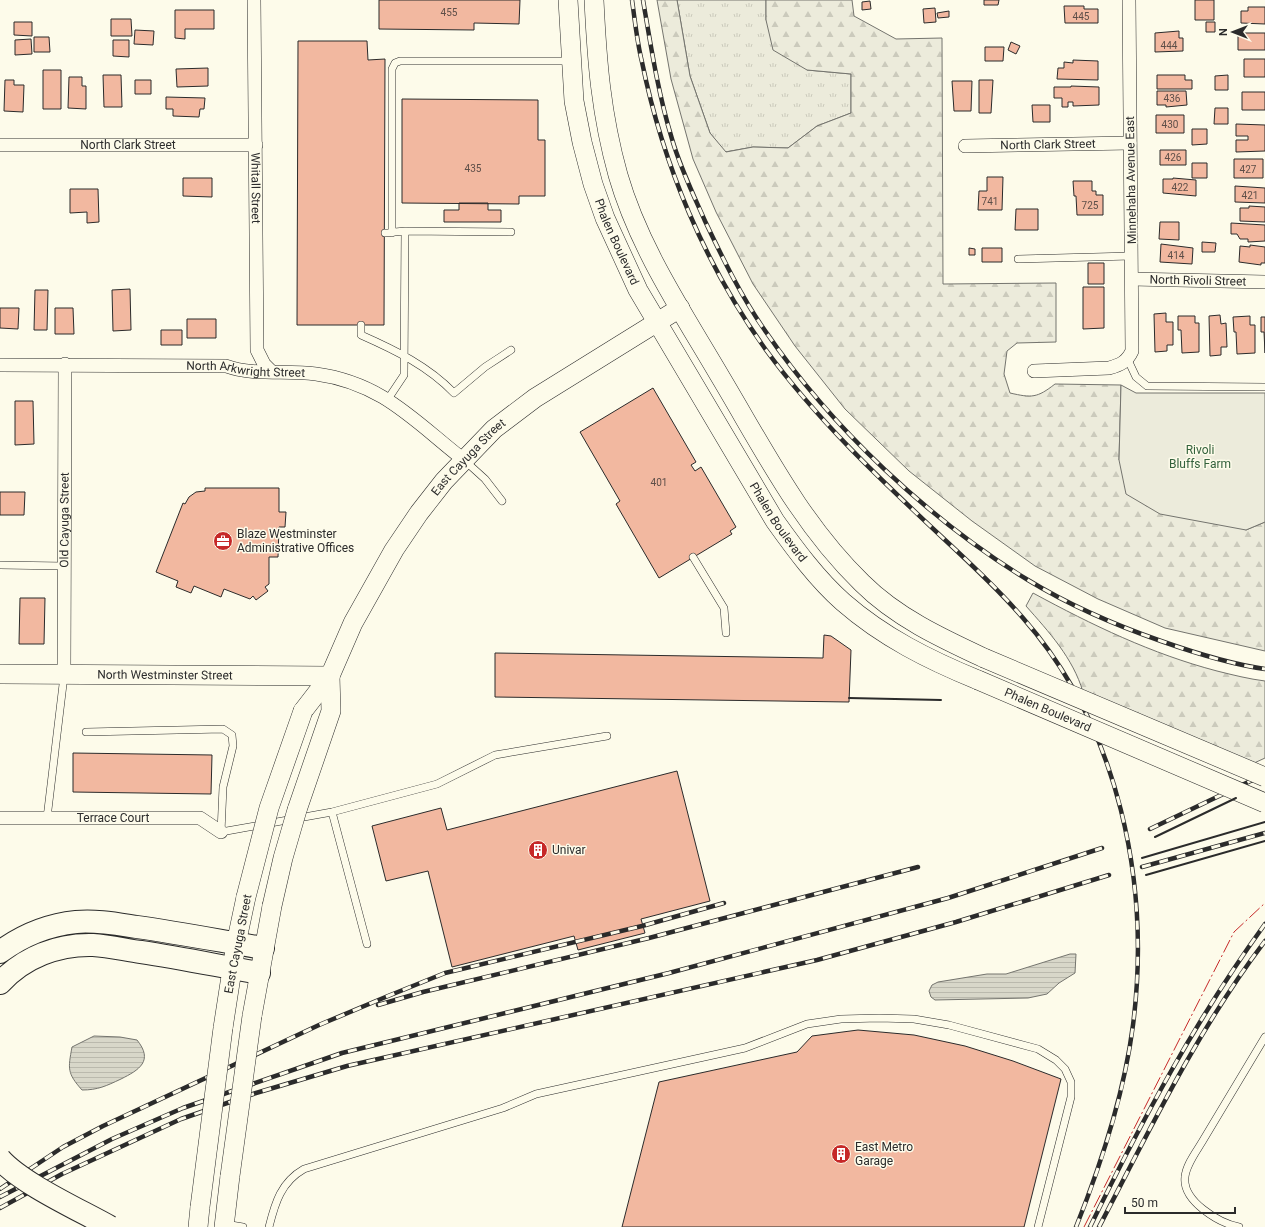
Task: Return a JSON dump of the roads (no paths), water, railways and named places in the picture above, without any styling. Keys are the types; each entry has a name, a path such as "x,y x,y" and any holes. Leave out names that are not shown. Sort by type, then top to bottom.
{"highway":[{"path":"0,952 12,942 35,931 55,925 78,922 105,922 263,948"},
{"path":"0,983 28,960 51,951 70,946 94,945 259,973"},
{"path":"0,1159 6,1166 33,1184 110,1227"}],"main road":[{"name":"Phalen Boulevard","path":"568,0 574,101 582,142 593,184 618,251 656,322 775,521 797,552 843,602 885,634 930,660 1265,803"},
{"name":"Phalen Boulevard","path":"594,0 601,100 618,176 629,208 643,240 680,308 802,514 836,557 864,585 895,610 938,637 984,658 1265,777"},
{"name":"East Cayuga Street","path":"198,1227 223,1028 236,944 246,897 269,808 302,711 330,676 353,623 394,550 444,480 494,429 535,398 680,308"},
{"name":"North Westminster Street","path":"0,674 64,676 330,676"},
{"name":"East Cayuga Street","path":"230,1226 230,1176 263,948 293,824 331,711 330,676"}],"street":[{"name":"Whitall Street","path":"254,0 257,350 264,364 271,371"},
{"name":"Minnehaha Avenue East","path":"1128,360 1132,351 1129,0"},
{"name":"North Clark Street","path":"965,146 1130,143"},
{"name":"North Clark Street","path":"0,145 256,145"},
{"name":"North Rivoli Street","path":"1132,279 1265,282"},
{"path":"1034,371 1109,368 1120,365 1128,360"},
{"name":"North Arkwright Street","path":"0,364 226,366 246,371 318,374 366,387 388,399 418,421 464,460"},
{"name":"Old Cayuga Street","path":"64,676 65,364"},
{"name":"Terrace Court","path":"0,818 200,818 221,832"}],"lane":[{"path":"511,232 405,231 388,233 392,69 395,63 400,61 571,61"},
{"path":"388,399 404,375 405,231"},
{"path":"1018,259 1131,256"},
{"path":"361,325 361,335 405,355 444,382 454,393 485,368 511,350"},
{"path":"1128,360 1136,377 1147,386 1265,387"},
{"path":"464,460 485,479 502,501"},
{"path":"693,557 724,608 726,633"},
{"path":"0,565 64,566"},
{"path":"47,818 64,676"},
{"path":"86,732 223,729 232,735 233,746 223,787 221,832 332,812 437,784 495,755 607,736"},
{"path":"332,812 367,944"},
{"path":"269,1227 276,1200 291,1179 304,1169 503,1108 536,1094 745,1048 807,1024 841,1019 879,1018 914,1020 949,1025 1038,1049 1056,1060 1065,1069 1071,1082 1071,1097 1038,1227"},
{"path":"1239,1227 1230,1225 1200,1207 1185,1186 1185,1177 1188,1167 1206,1135 1265,1037"}],"railway":[{"path":"632,0 639,47 651,100 674,176 705,249 744,317 766,350 806,401 850,449 985,577 1023,618 1056,661 1083,708 1105,758 1121,810 1131,863 1137,917 1137,972 1133,1025 1118,1103 1095,1178 1076,1227"},
{"path":"643,0 652,53 667,122 679,160 705,221 726,264 757,319 820,402 851,436 884,469 954,529 991,556 1028,580 1093,614 1144,635 1213,658 1265,669"},
{"path":"1150,829 1265,774"},
{"path":"1142,867 1265,833"},
{"path":"0,1197 112,1139 183,1108 342,1053 669,973 948,898 1102,848"},
{"path":"378,1005 423,992 649,938 918,867"},
{"path":"0,1208 62,1174 181,1119 256,1093 347,1066 817,960 956,922 1109,875"},
{"path":"0,1189 63,1147 103,1126 319,1025 445,973 642,926 724,903"},
{"path":"1090,1227 1129,1149 1171,1072 1216,997 1265,924"},
{"path":"1099,1227 1196,1044 1218,1009 1265,941"}],"place":[{"name":"Blaze Westminster Administrative Offices","path":"223,541"},
{"name":"Univar","path":"538,850"},
{"name":"East Metro Garage","path":"841,1154"}],"park label":[{"name":"Rivoli Bluffs Farm","path":"1200,457"}]}
